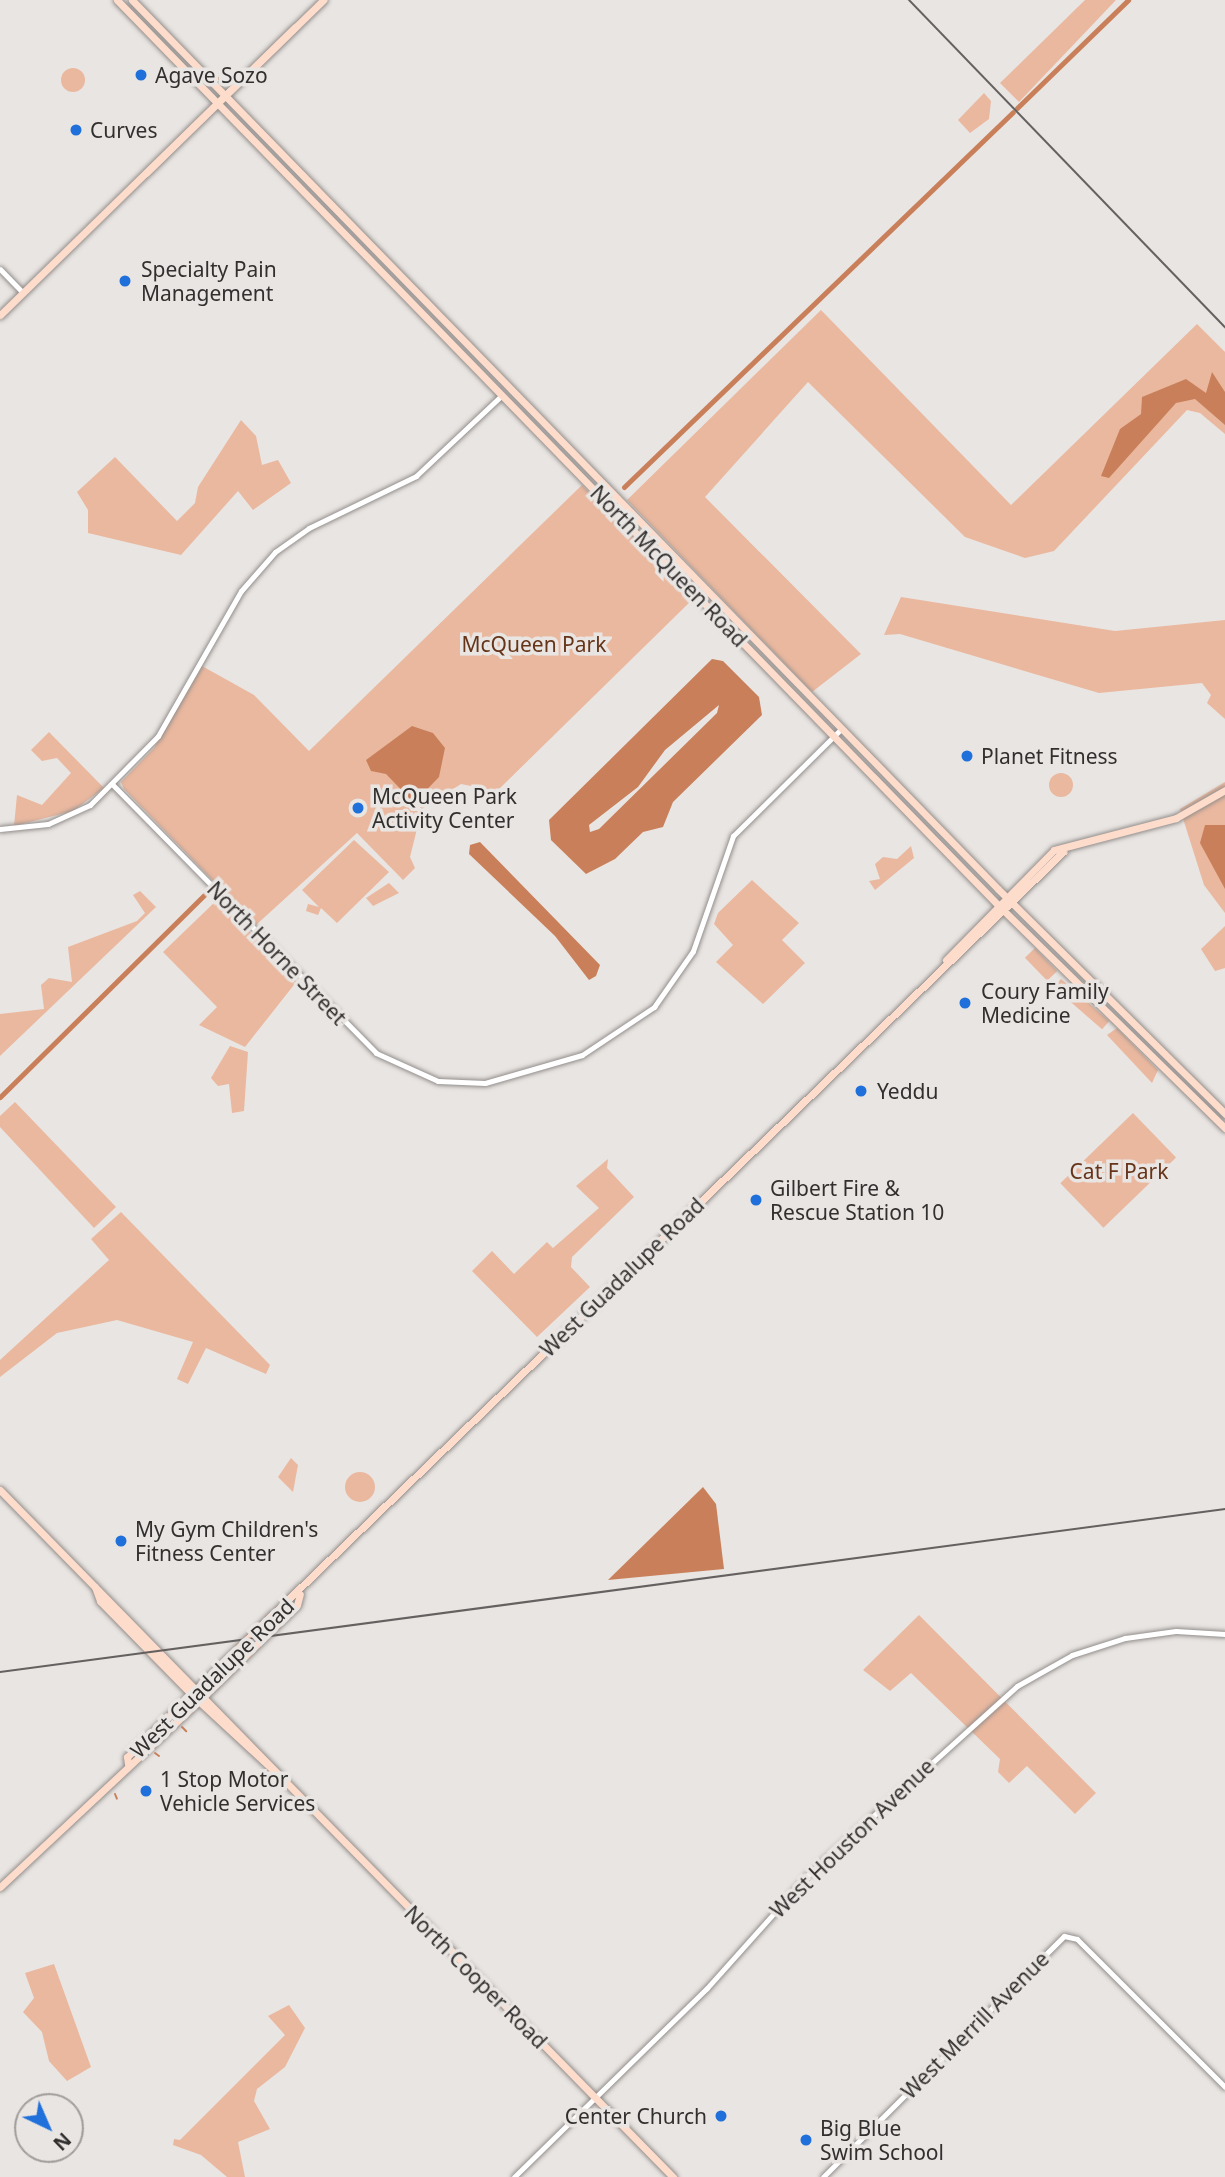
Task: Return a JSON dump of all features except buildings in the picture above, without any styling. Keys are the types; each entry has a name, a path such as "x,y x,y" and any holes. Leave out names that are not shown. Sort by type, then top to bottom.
{"main road":[{"name":"North McQueen Road","path":"117,0 611,504 909,814 1225,1129"},
{"path":"0,315 323,0"},
{"name":"North McQueen Road","path":"135,3 1007,899 1225,1114"},
{"path":"132,15 135,3"},
{"path":"315,203 323,196"},
{"path":"611,504 618,497"},
{"path":"685,583 692,575"},
{"name":"West Guadalupe Road","path":"128,1764 127,1757 198,1687 300,1594 1000,906 1049,854 1176,818 1225,790"},
{"path":"909,814 931,821"},
{"path":"1097,1002 1104,995"},
{"name":"North Cooper Road","path":"0,1490 206,1695 280,1776 673,2177"},
{"name":"North Cooper Road","path":"94,1586 100,1601 198,1702 280,1776"},
{"name":"West Guadalupe Road","path":"0,1887 128,1764 206,1695 297,1605 300,1594"}],"street":[{"path":"0,269 23,293"},
{"path":"0,829 59,821 113,785 168,722 241,591 265,562 309,528 427,468 502,395"},
{"name":"North Horne Street","path":"113,785 376,1053 413,1074 463,1083 509,1079 567,1061 644,1016 687,963 733,836 841,729"},
{"name":"West Houston Avenue","path":"514,2177 714,1981 809,1874 1005,1695 1097,1645 1176,1631 1225,1634"},
{"name":"West Merrill Avenue","path":"823,2177 1069,1935 1225,2087"}],"green space":[{"path":"1085,0 1116,0 1019,102 1000,83"},
{"path":"73,68 82,71 85,80 82,89 73,92 64,89 61,80 64,71"},
{"path":"984,93 991,101 989,119 970,133 958,120"},
{"path":"821,310 1011,505 1197,324 1225,352 1225,434 1200,413 1187,410 1054,551 1025,558 965,537 808,382 705,497 861,654 812,692 627,500"},
{"path":"241,420 256,436 262,465 278,460 291,483 253,510 238,491 181,555 88,533 88,510 77,492 115,457 177,521 195,503 198,487"},
{"name":"McQueen Park","path":"582,485 694,598 497,791 461,784 422,809 410,857 415,868 403,880 357,833 256,925 124,789 121,782 154,748 202,666 254,695 309,751"},
{"path":"901,597 1115,631 1225,620 1225,719 1207,703 1211,695 1202,683 1099,693 900,634 884,635"},
{"path":"49,732 104,788 73,811 14,826 17,795 42,805 71,773 57,758 42,761 31,750"},
{"path":"1061,773 1070,776 1073,785 1070,794 1061,797 1052,794 1049,785 1052,776"},
{"path":"1225,782 1225,913 1204,885 1180,809"},
{"path":"354,840 389,872 337,923 321,908 318,915 306,911 308,904 319,907 302,890"},
{"path":"911,846 914,858 875,890 869,881 880,879 875,864 883,857 897,859"},
{"path":"752,880 799,923 782,940 805,963 763,1004 716,962 733,945 714,924 718,913"},
{"path":"389,883 399,893 373,906 366,898"},
{"path":"140,891 156,907 0,1056 0,1014 44,1009 41,985 49,978 72,982 68,947 137,921 145,913 133,895"},
{"path":"218,899 297,981 245,1047 199,1025 217,1007 163,952"},
{"path":"1225,926 1225,968 1215,971 1201,949"},
{"path":"1035,948 1057,971 1047,981 1025,958"},
{"path":"1061,979 1109,1021 1102,1029 1054,987"},
{"path":"1117,1028 1158,1070 1152,1083 1107,1035"},
{"path":"230,1046 248,1052 244,1111 232,1113 229,1084 218,1086 211,1078"},
{"path":"15,1102 116,1207 94,1228 0,1127 0,1116"},
{"name":"Cat F Park","path":"1133,1113 1176,1158 1103,1228 1060,1183"},
{"path":"608,1159 607,1168 634,1197 572,1257 571,1267 590,1287 537,1337 472,1271 492,1251 514,1274 547,1242 553,1248 599,1208 576,1186"},
{"path":"121,1212 270,1365 266,1374 206,1348 188,1384 177,1379 193,1342 117,1320 57,1333 0,1377 0,1360 109,1260 91,1239"},
{"path":"291,1458 298,1465 293,1492 278,1477"},
{"path":"360,1472 366,1473 374,1481 374,1493 366,1501 360,1502 354,1501 346,1493 345,1487 346,1481 354,1473"},
{"path":"919,1615 1096,1793 1075,1814 1027,1766 1009,1783 998,1772 1000,1759 911,1673 890,1691 863,1670"},
{"path":"54,1964 91,2067 67,2081 49,2061 42,2032 23,2012 34,1998 25,1973"},
{"path":"289,2005 305,2028 285,2067 257,2089 254,2101 270,2129 238,2142 245,2177 227,2177 201,2155 173,2145 174,2139 180,2140 285,2035 268,2016"}],"shaded area":[{"path":"1212,372 1225,392 1225,425 1195,399 1176,403 1109,478 1101,476 1120,429 1141,414 1142,397 1186,379 1206,393"},
{"path":"712,659 723,661 759,697 762,715 673,802 663,827 643,832 615,859 586,874 551,840 549,820","holes":["719,705 717,713 599,829 590,832 589,825 638,787 665,750"]},
{"path":"412,726 433,733 445,748 439,777 414,803 386,774 371,771 366,760"},
{"path":"1205,825 1225,825 1225,889 1200,843"},
{"path":"480,842 600,965 596,976 589,980 555,936 469,854 470,845"},
{"path":"703,1487 716,1504 724,1569 608,1580"}],"waterway":[{"path":"1017,108 1128,0"},
{"path":"218,79 221,76"},
{"path":"624,487 1013,112"},
{"path":"0,1097 206,893"},
{"path":"182,1727 186,1731"},
{"path":"155,1753 159,1756"},
{"path":"115,1794 117,1799"}],"railway":[{"path":"909,0 1225,327"},
{"path":"0,1672 1225,1509"}],"place":[{"name":"Agave Sozo","path":"141,75"},
{"name":"Curves","path":"76,130"},
{"name":"Specialty Pain Management","path":"125,281"},
{"name":"Planet Fitness","path":"967,756"},
{"name":"McQueen Park Activity Center","path":"358,808"},
{"name":"Coury Family Medicine","path":"965,1003"},
{"name":"Yeddu","path":"861,1091"},
{"name":"Gilbert Fire & Rescue Station 10","path":"756,1200"},
{"name":"My Gym Children's Fitness Center","path":"121,1541"},
{"name":"1 Stop Motor Vehicle Services","path":"146,1791"},
{"name":"Center Church","path":"721,2116"},
{"name":"Big Blue Swim School","path":"806,2140"}]}
